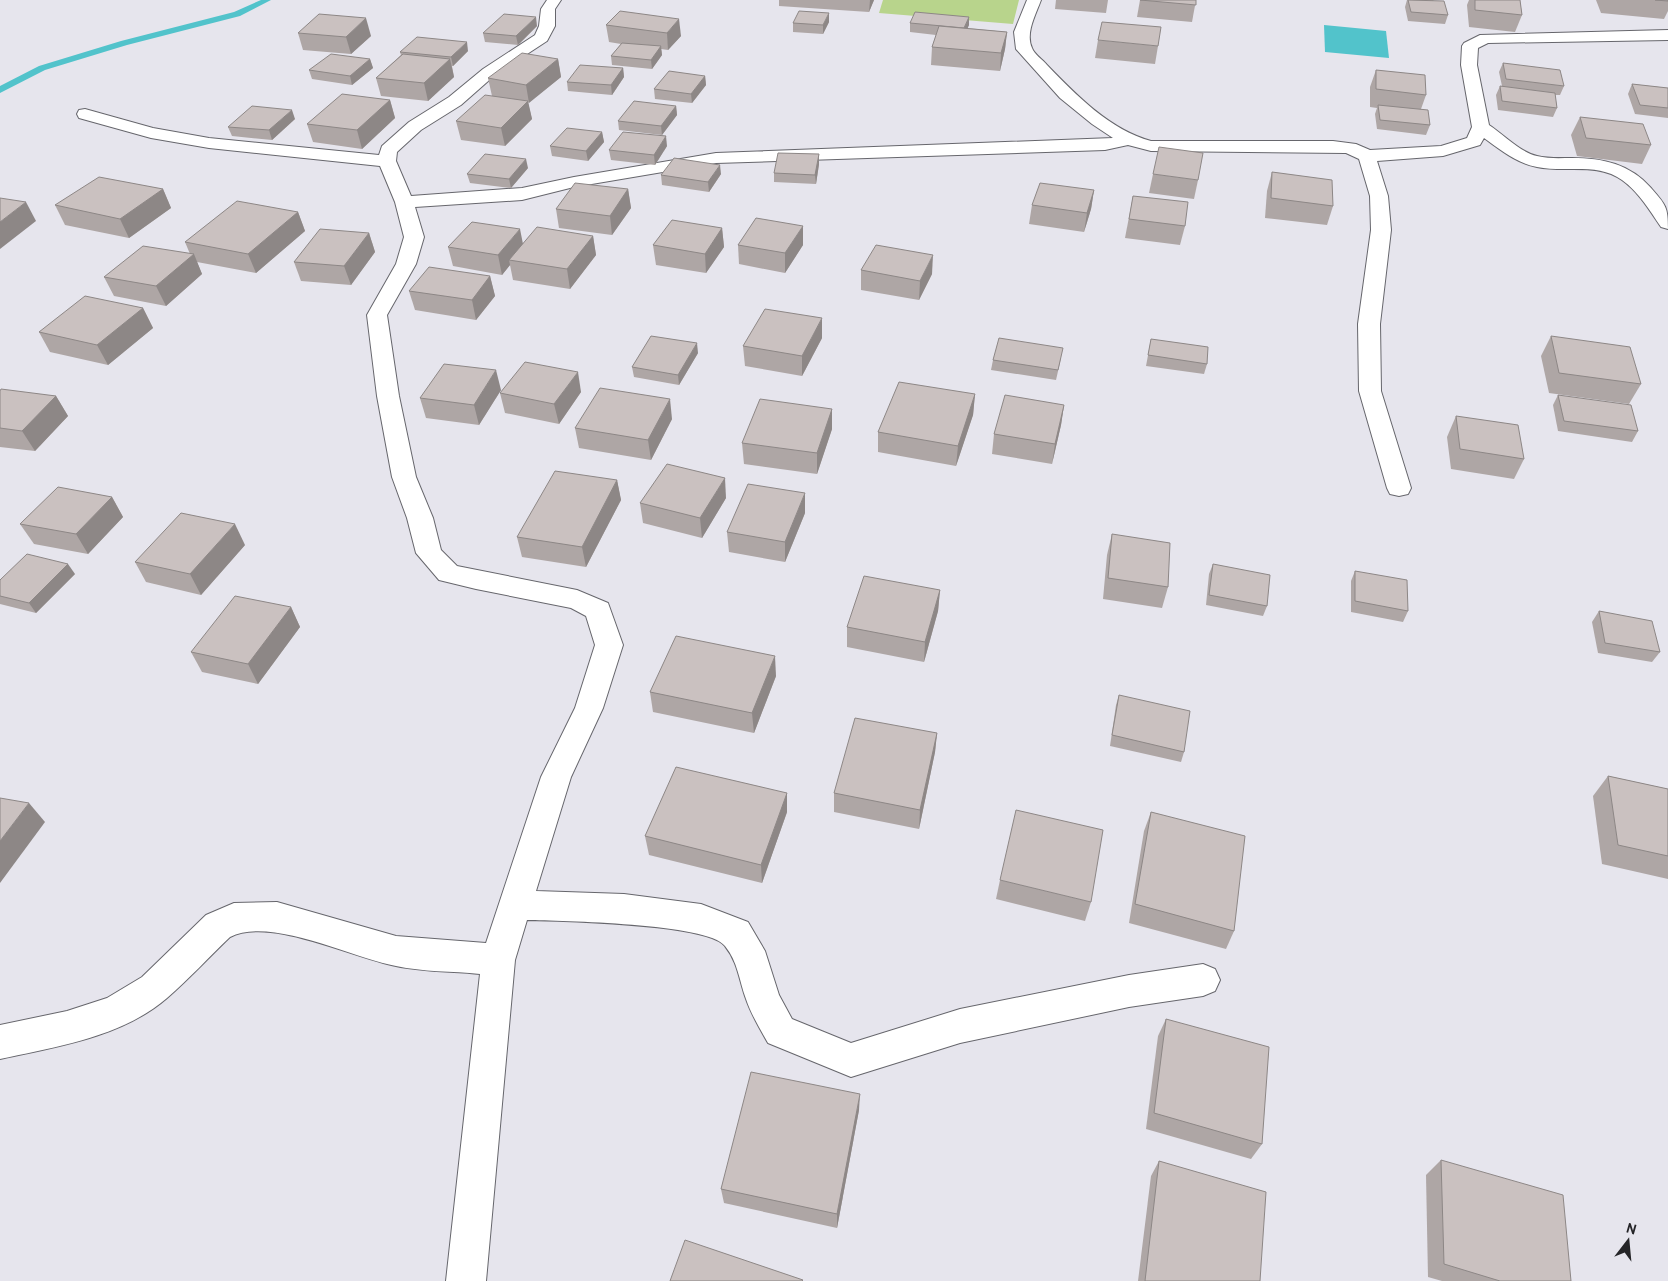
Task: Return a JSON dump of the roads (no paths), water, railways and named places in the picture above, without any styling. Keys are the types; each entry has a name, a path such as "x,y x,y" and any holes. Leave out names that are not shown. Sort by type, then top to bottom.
{"street":[{"path":"466,1281 498,960 556,776 589,708 609,645 598,610 577,600 448,573 429,553 420,518 404,477 388,396 377,315 406,264 414,236 404,202 387,161 388,150 415,126 455,101 489,72 542,38 547,26 548,9 554,0"},
{"path":"1034,0 1022,32 1024,49 1066,94 1128,140 1151,146 1333,146 1350,148 1367,156 1443,151 1474,142 1481,127 1469,65 1470,46 1485,38 1668,34"},
{"path":"85,114 152,133 209,143 387,161"},
{"path":"1481,127 1526,158 1553,164 1610,166 1633,178 1668,223"},
{"path":"404,202 522,194 574,182 716,158 825,153 1105,146 1128,140"},
{"path":"1367,156 1379,196 1382,230 1369,324 1370,391 1398,488"},
{"path":"516,905 624,909 701,919 736,933 753,962 762,999 780,1031 851,1060 960,1026 1129,991 1204,980"},
{"path":"0,1042 67,1028 117,1011 154,988 218,926 234,918 277,917 396,951 498,960"}],"water":[{"path":"1324,25 1386,31 1389,58 1325,52"}],"waterway":[{"path":"0,90 42,68 124,43 237,14 267,0"}]}
